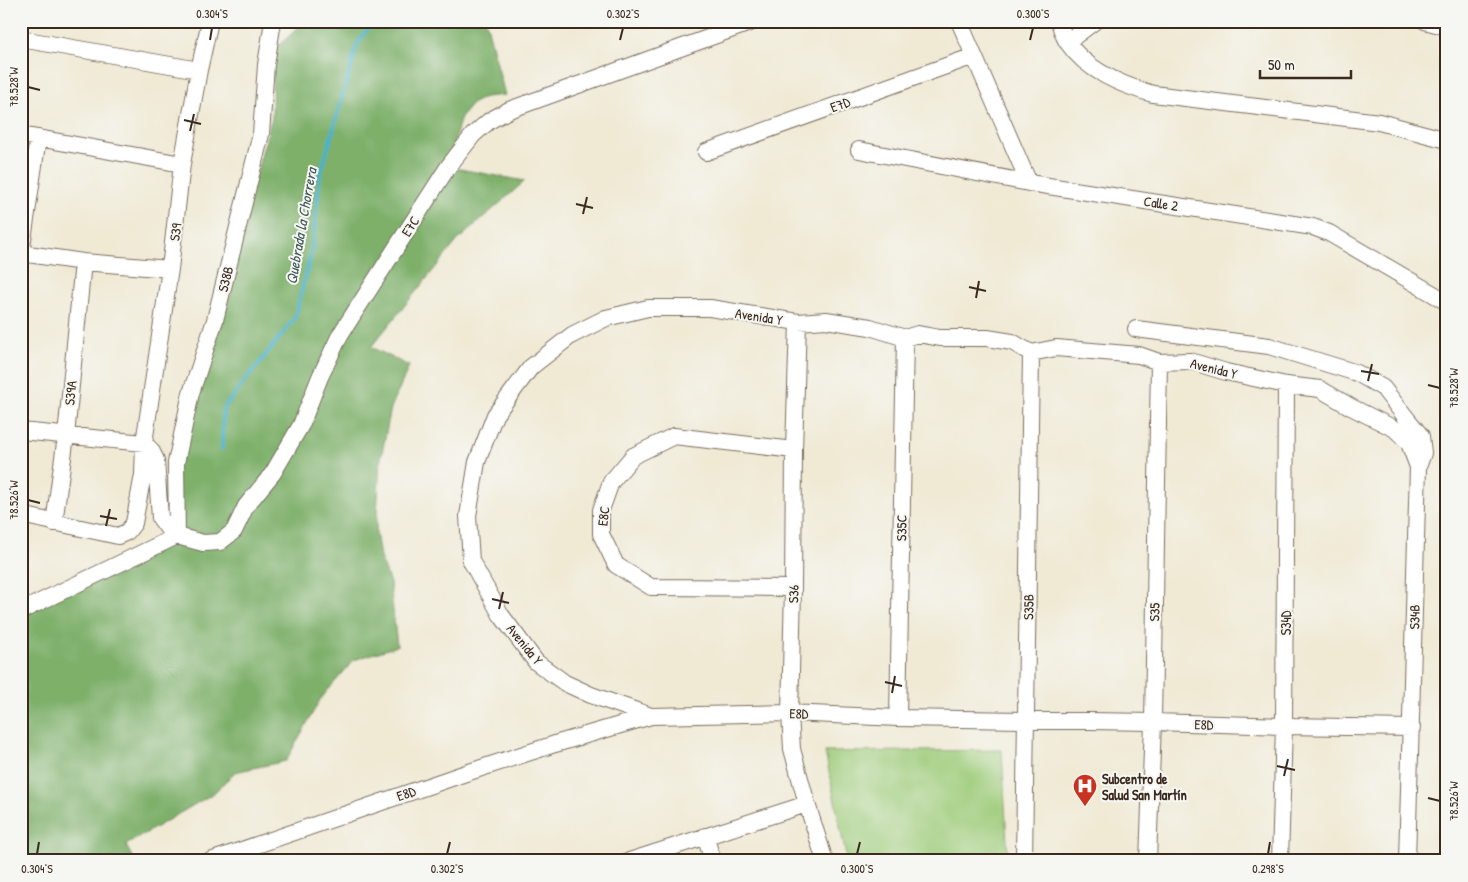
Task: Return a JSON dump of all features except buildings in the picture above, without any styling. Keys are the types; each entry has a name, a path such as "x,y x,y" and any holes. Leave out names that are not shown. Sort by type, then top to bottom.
{"street":[{"name":"S39","path":"21,515 118,536 127,532 134,522 143,475 144,443 170,269 182,164 210,21"},
{"name":"S38B","path":"177,536 176,463 191,393 215,320 260,134 266,65 273,21"},
{"name":"E7C","path":"177,536 203,543 220,542 234,531 246,506 273,473 301,425 320,377 340,335 448,167 473,135 489,121 509,110 755,21"},
{"path":"959,21 1029,183"},
{"path":"1059,21 1067,42 1083,59 1096,70 1132,88 1153,94 1379,122 1447,140"},
{"path":"1067,42 1096,21"},
{"path":"1425,21 1447,27"},
{"path":"21,38 199,70"},
{"name":"E7D","path":"706,152 974,56"},
{"path":"21,135 182,164"},
{"path":"38,138 21,253 83,262 170,269"},
{"name":"Calle 2","path":"859,150 1029,183 1313,227 1329,233 1447,302"},
{"name":"S39A","path":"54,523 66,436 83,262"},
{"name":"Avenida Y","path":"651,716 591,695 565,683 536,662 501,615 471,561 468,516 477,462 496,415 531,367 572,335 606,318 648,308 710,308 798,322 826,320 870,327 905,338 918,334 940,338 987,338 1012,342 1031,353 1056,348 1139,355 1159,362 1190,361 1226,372 1286,385 1320,389 1350,407 1395,429 1409,443 1418,467"},
{"name":"S36","path":"798,322 790,712 792,749 825,861"},
{"name":"S34B","path":"1136,329 1270,346 1357,373 1382,388 1421,436 1423,453 1418,467 1407,861"},
{"name":"S35C","path":"898,718 905,338"},
{"name":"S35B","path":"1024,861 1031,353"},
{"name":"S35","path":"1148,861 1159,362"},
{"name":"S34D","path":"1280,861 1284,726 1286,385"},
{"path":"21,431 144,443 151,450 156,460 160,518 168,529 177,536 21,611"},
{"name":"E8C","path":"793,588 651,587 616,566 601,534 601,510 611,482 633,456 674,436 794,450"},
{"name":"E8D","path":"210,861 463,774 651,716 790,712 898,718 1412,728"},
{"path":"629,861 807,804"},
{"path":"705,836 713,861"}],"green space":[{"path":"305,21 486,21 505,95 485,97 473,103 461,117 452,148 454,159 449,167 525,181 458,240 371,347 409,366 391,408 380,463 376,532 380,557 390,583 397,646 354,660 321,698 286,761 235,772 214,793 126,845 134,861 21,861 21,611 177,536 176,463 272,117 273,51"},
{"path":"1002,750 1008,860 847,861 825,752"}],"waterway":[{"name":"Quebrada la Chorrera","path":"222,449 223,409 295,318 312,249 320,176 357,45 373,21"}],"place":[{"name":"Subcentro de Salud San Martín","path":"1085,807"}]}
